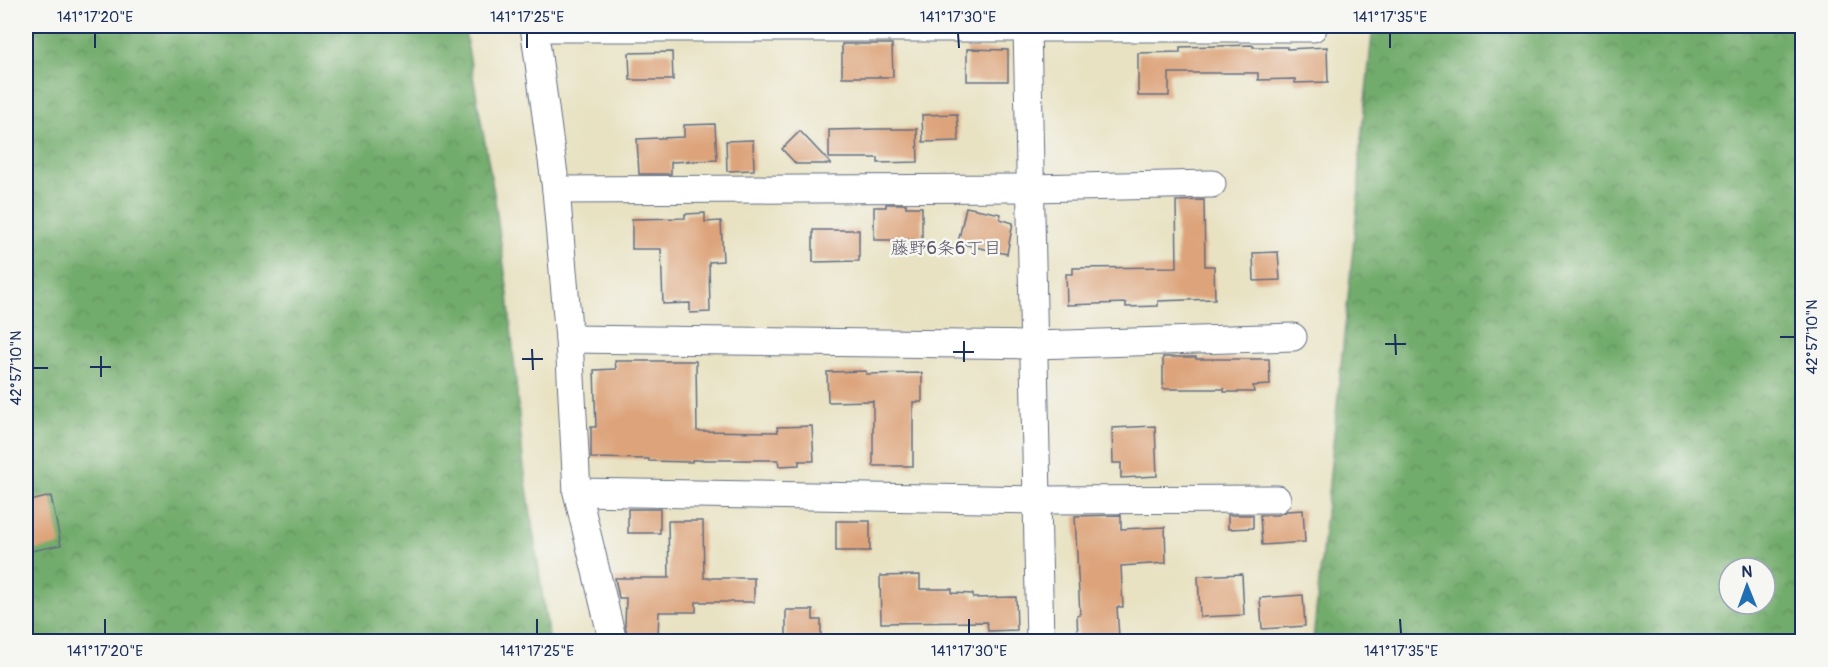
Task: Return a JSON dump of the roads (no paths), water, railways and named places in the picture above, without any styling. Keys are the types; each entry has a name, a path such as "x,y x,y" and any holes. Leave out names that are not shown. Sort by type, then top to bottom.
{"street":[{"path":"613,642 577,492 569,339 556,190 534,27 1313,28"},
{"path":"1027,27 1040,642"},
{"path":"556,190 1031,188 1212,184"},
{"path":"569,339 1035,345 1293,337"},
{"path":"577,492 1038,500 1277,499"}],"district":[{"name":"藤野6条6丁目","path":"946,248"}]}
